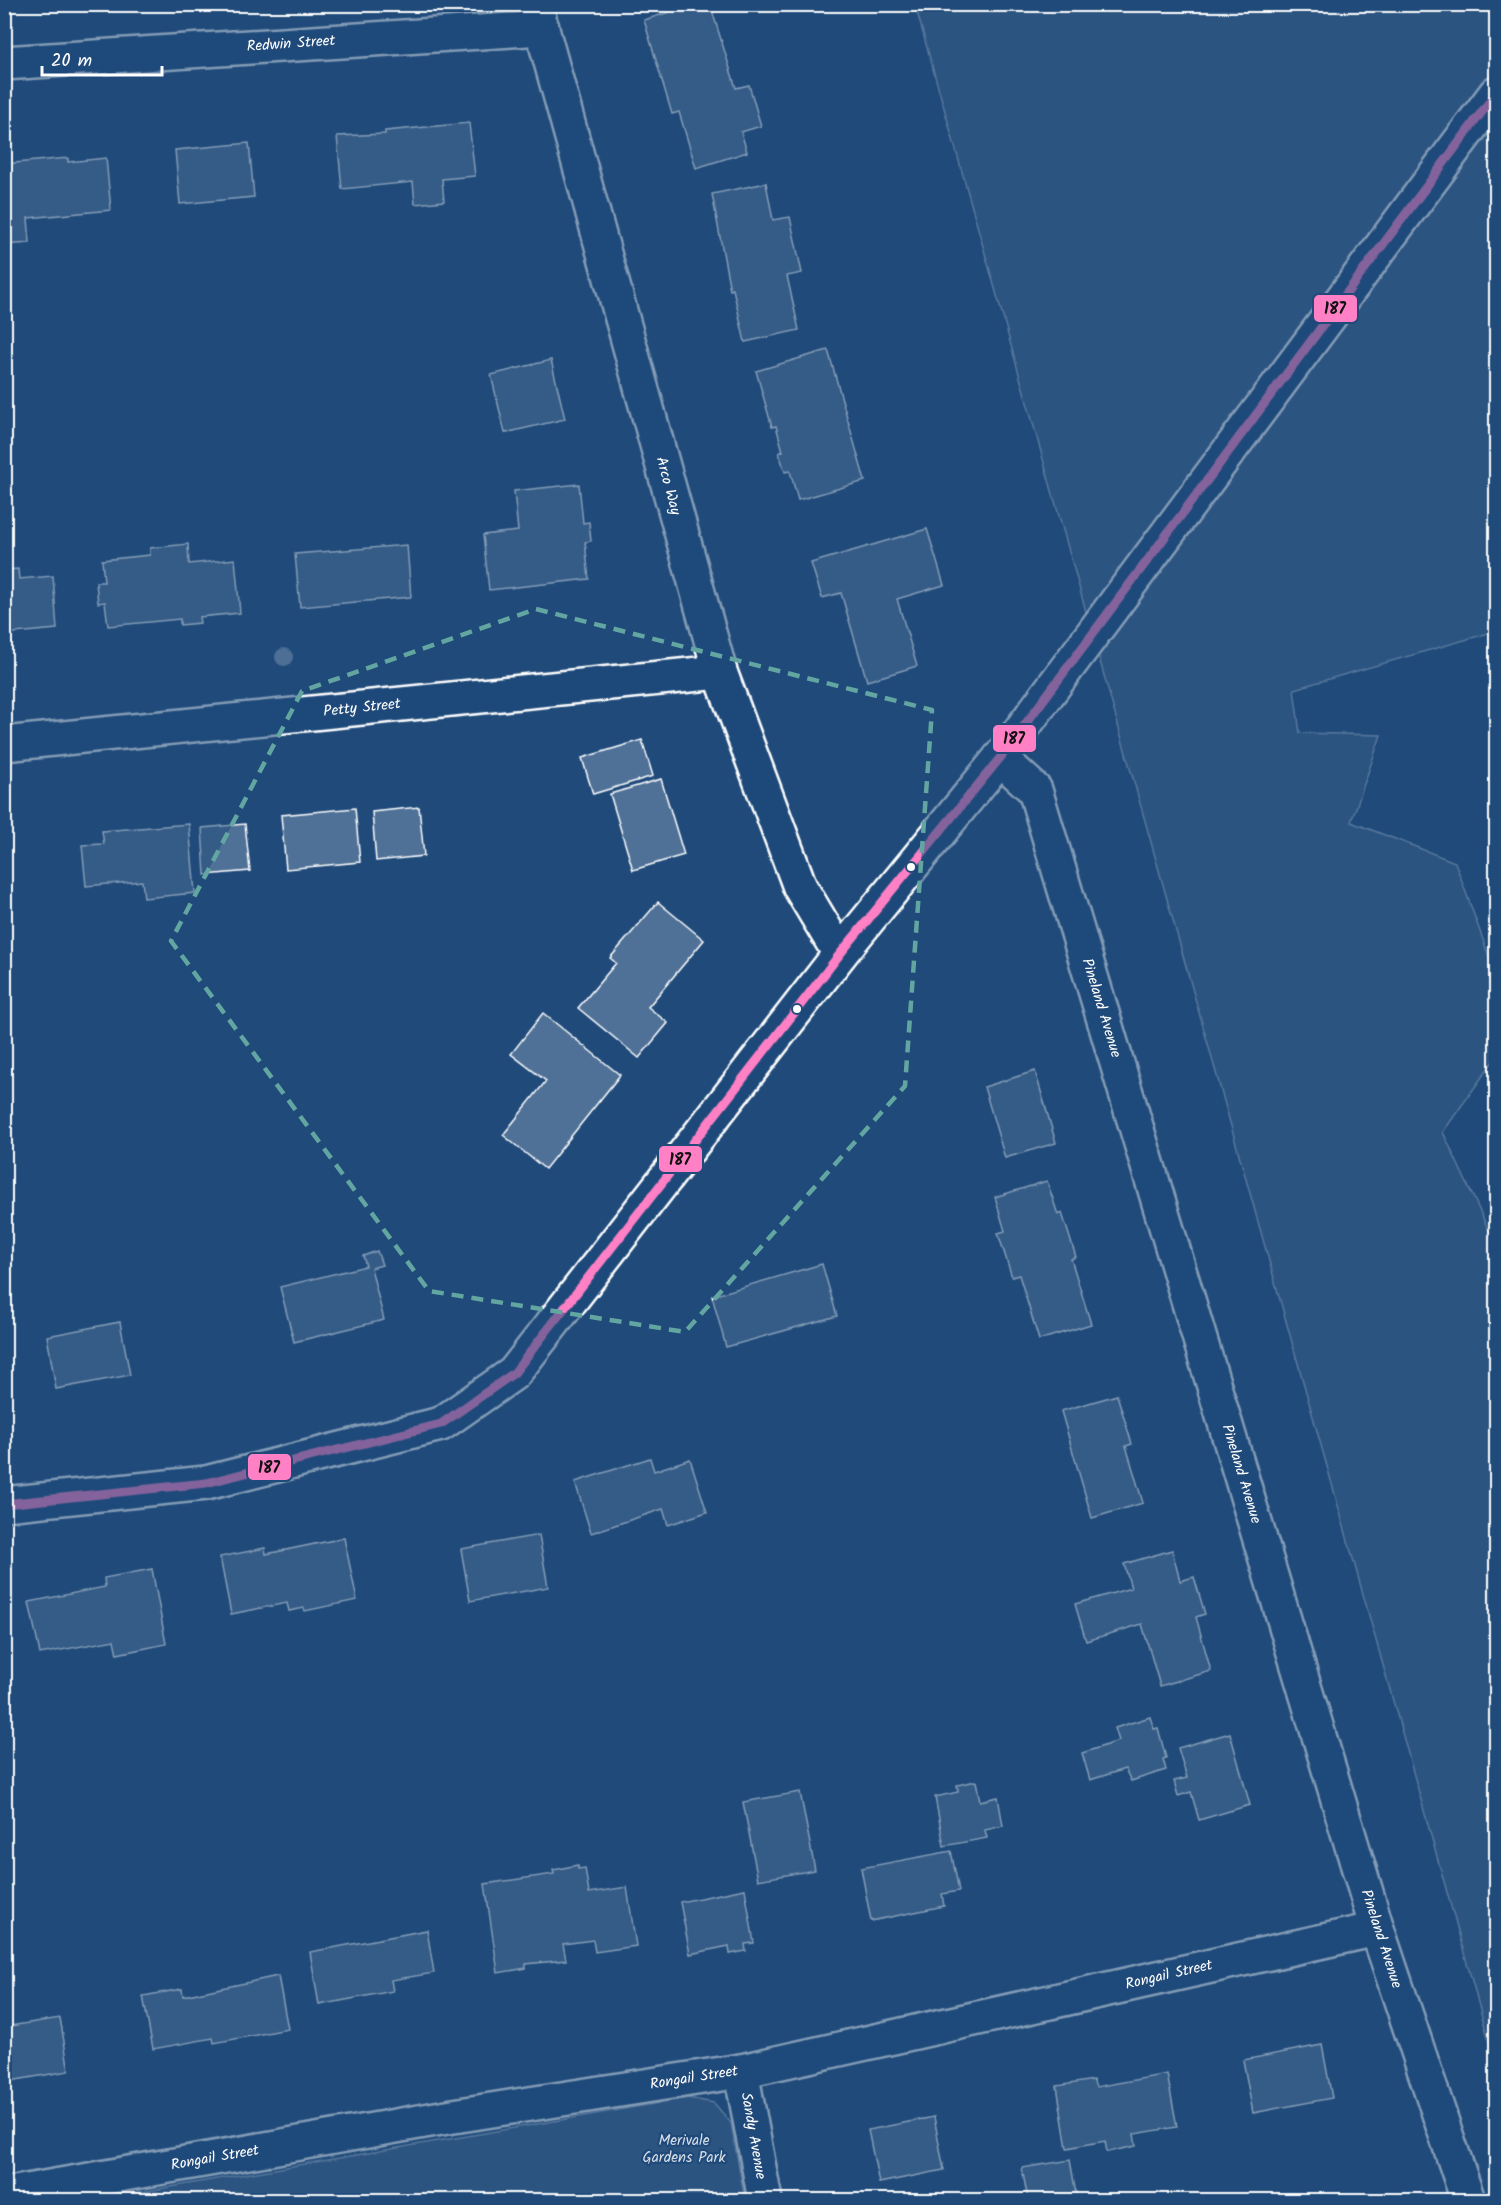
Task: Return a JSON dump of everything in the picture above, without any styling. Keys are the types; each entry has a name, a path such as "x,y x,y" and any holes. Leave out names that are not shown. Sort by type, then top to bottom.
{"street":[{"name":"Redwin Street","path":"4,63 539,16"},
{"name":"Arco Way","path":"539,16 720,672 800,887 840,954"},
{"path":"4,1504 206,1483 441,1424 514,1373 840,954 1000,758 1497,93"},
{"name":"Petty Street","path":"4,744 720,672"},
{"name":"Pineland Avenue","path":"1000,758 1035,790 1377,1929 1468,2200"},
{"name":"Rongail Street","path":"4,2195 447,2117 741,2071 1377,1929"},
{"name":"Sandy Avenue","path":"741,2071 765,2200"}],"highlighted area":[{"path":"536,609 932,710 905,1086 685,1332 429,1291 171,941 302,691"}],"green space":[{"path":"915,5 1496,5 1496,631 1294,689 1300,733 1381,735 1351,822 1455,862 1496,976 1496,1057 1443,1132 1496,1246 1496,2066"},
{"name":"Merivale Gardens Park","path":"688,2098 714,2103 731,2123 745,2200 95,2200"}],"building":[{"path":"695,4 710,4 736,88 749,85 761,126 741,132 747,152 696,168 679,112 672,114 644,20"},
{"path":"469,123 475,176 442,179 444,201 415,204 413,182 342,189 337,136 385,134 385,131"},
{"path":"249,143 254,197 180,204 175,150"},
{"path":"68,158 68,162 106,158 111,210 28,218 30,243 4,245 4,164"},
{"path":"766,183 773,220 790,217 802,273 787,276 799,330 745,342 733,289 730,290 712,194"},
{"path":"828,350 865,481 798,500 790,471 785,472 779,453 783,451 776,426 772,427 756,371"},
{"path":"551,360 565,419 505,433 491,375"},
{"path":"579,484 583,523 589,522 591,541 585,542 589,579 489,590 483,535 518,531 514,491"},
{"path":"927,529 944,585 897,599 917,666 867,681 841,593 822,598 811,563"},
{"path":"188,544 189,564 235,559 240,613 199,617 200,623 180,625 180,619 108,626 105,602 98,603 96,582 104,582 102,560 150,555 150,548"},
{"path":"407,545 411,597 300,607 295,554"},
{"path":"18,569 19,579 53,576 57,629 4,634 4,570"},
{"path":"642,740 653,776 593,794 582,758"},
{"path":"661,779 684,855 633,870 610,794"},
{"path":"419,807 424,856 376,861 372,812"},
{"path":"355,808 360,862 286,869 281,815"},
{"path":"189,824 195,893 144,898 142,881 86,886 82,845 104,844 102,831"},
{"path":"245,824 250,871 205,875 202,828"},
{"path":"658,902 704,940 648,1007 668,1023 639,1058 578,1008 616,963 610,958"},
{"path":"543,1013 620,1075 545,1169 503,1135 546,1081 511,1054"},
{"path":"1035,1071 1056,1143 1005,1158 984,1087"},
{"path":"1047,1181 1058,1215 1062,1213 1076,1257 1071,1259 1091,1324 1039,1340 1019,1275 1012,1277 998,1233 1005,1231 995,1197"},
{"path":"377,1251 382,1265 371,1268 384,1320 294,1342 280,1287 366,1266 363,1256"},
{"path":"822,1264 837,1316 726,1347 712,1296"},
{"path":"120,1322 130,1375 56,1389 47,1336"},
{"path":"1117,1395 1132,1444 1126,1446 1143,1503 1092,1518 1061,1411"},
{"path":"650,1458 654,1471 690,1459 707,1512 668,1525 663,1509 591,1533 575,1482"},
{"path":"539,1535 548,1587 470,1601 461,1549"},
{"path":"344,1538 357,1600 305,1611 304,1608 289,1611 287,1603 231,1614 220,1557 265,1548 266,1554"},
{"path":"1172,1550 1180,1581 1194,1577 1205,1614 1196,1617 1211,1671 1160,1686 1142,1624 1086,1641 1075,1604 1131,1588 1124,1564"},
{"path":"152,1569 166,1644 117,1654 114,1640 40,1654 29,1602 105,1587 104,1578"},
{"path":"1150,1717 1154,1729 1158,1728 1166,1758 1163,1759 1166,1770 1131,1781 1125,1769 1090,1780 1082,1753 1119,1741 1115,1728"},
{"path":"1230,1733 1250,1805 1199,1820 1191,1792 1178,1796 1174,1781 1187,1778 1178,1748"},
{"path":"976,1781 980,1801 998,1797 1003,1826 985,1830 987,1838 944,1846 935,1797 958,1792 957,1785"},
{"path":"800,1792 815,1870 758,1880 743,1802"},
{"path":"951,1851 959,1891 942,1894 944,1906 871,1921 861,1868"},
{"path":"578,1865 578,1869 585,1868 589,1893 627,1887 636,1946 595,1952 593,1940 563,1944 566,1960 526,1964 526,1968 498,1973 485,1884 554,1874 553,1870"},
{"path":"745,1889 754,1943 745,1944 746,1951 730,1954 729,1946 690,1954 680,1902"},
{"path":"427,1930 434,1973 391,1980 393,1991 319,2005 310,1952"},
{"path":"278,1976 288,2029 214,2043 213,2038 153,2049 143,1996 182,1989 183,1996"},
{"path":"60,2018 69,2071 4,2082 4,2027"},
{"path":"1322,2045 1332,2098 1253,2113 1243,2060"},
{"path":"1167,2074 1177,2127 1134,2134 1136,2146 1107,2152 1105,2141 1067,2148 1057,2086 1093,2080 1096,2087"},
{"path":"934,2117 944,2170 879,2183 868,2130"},
{"path":"1070,2160 1077,2200 1028,2200 1022,2168"}],"transit line":[{"name":"187","path":"4,1504 206,1483 441,1424 514,1373 840,954 1000,758 1496,93"}]}
